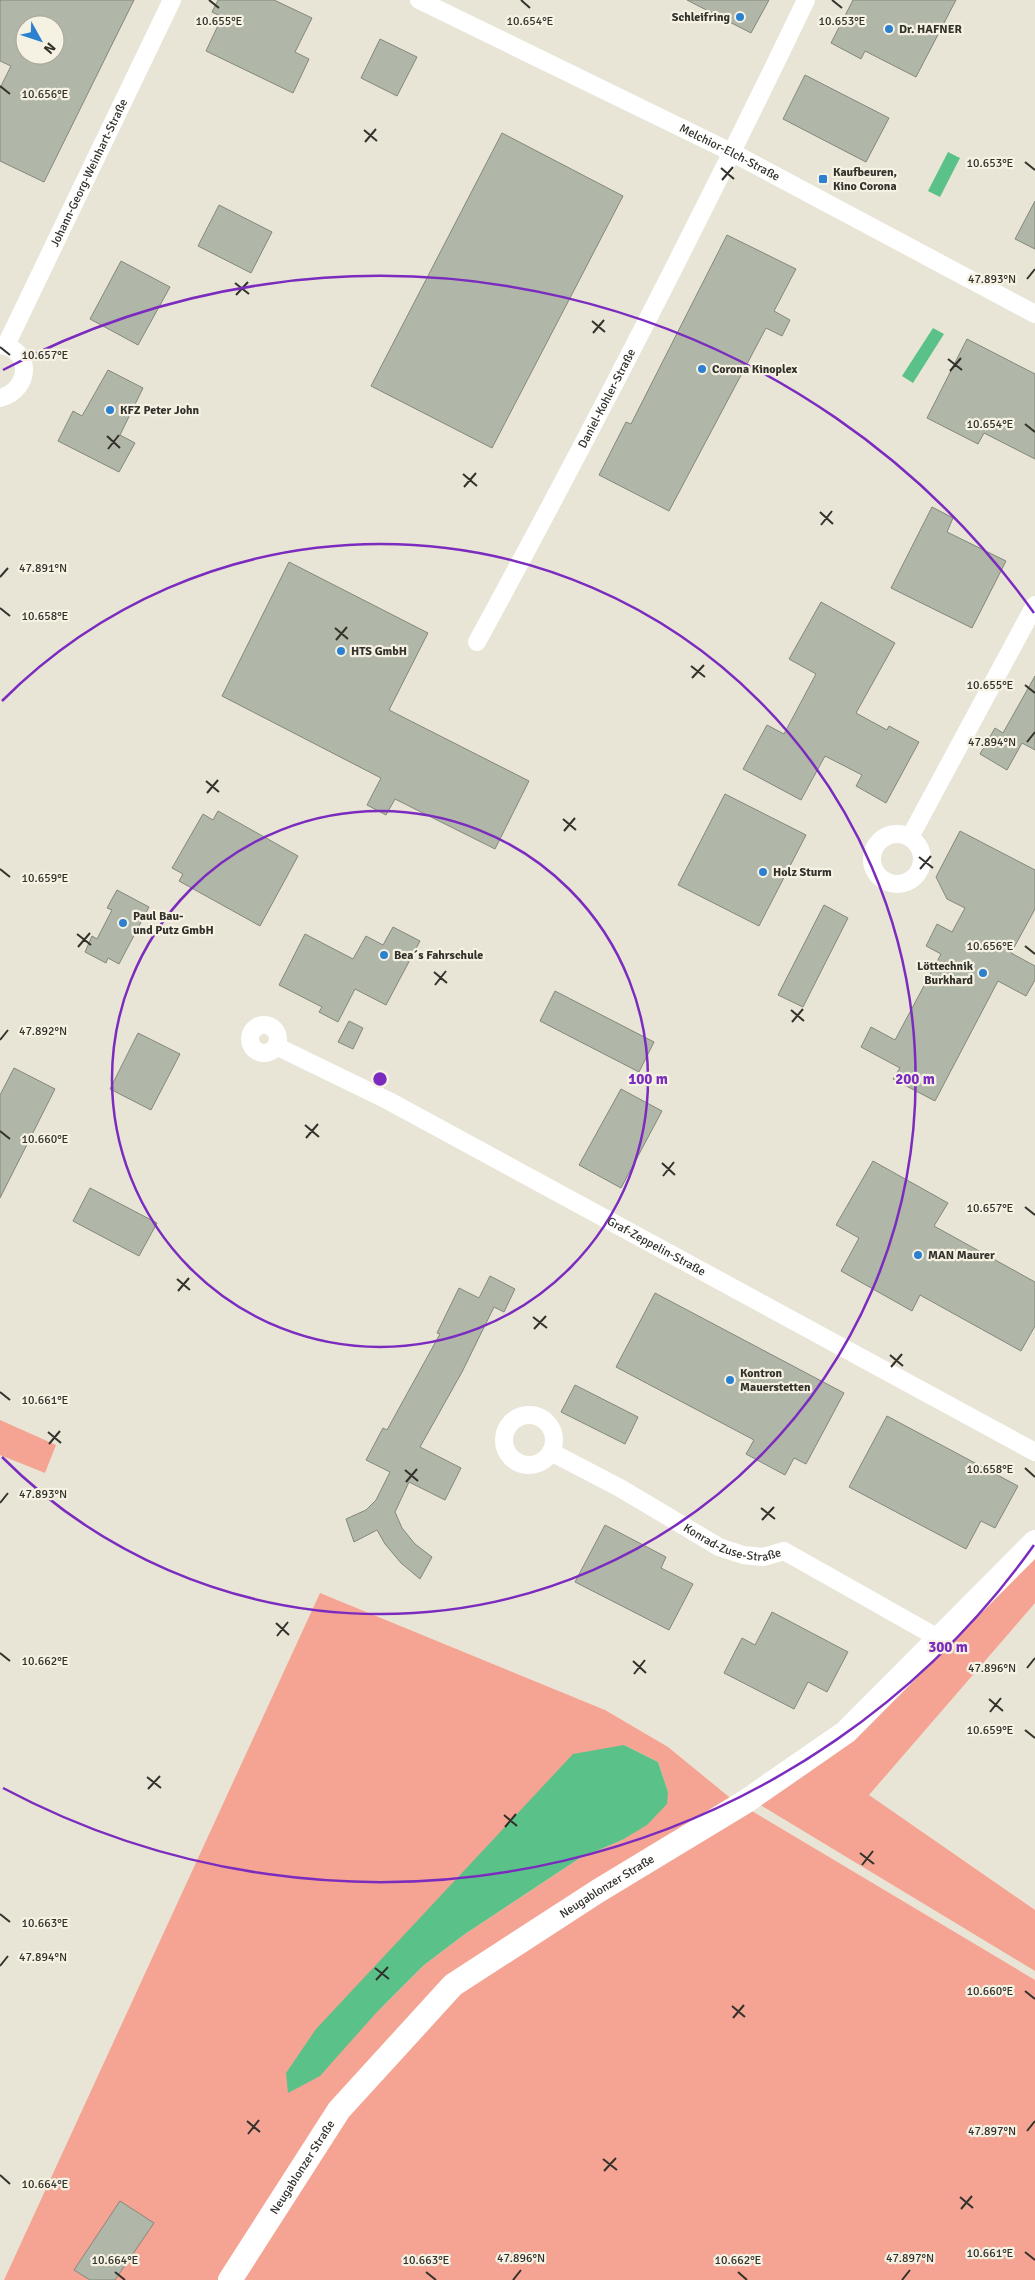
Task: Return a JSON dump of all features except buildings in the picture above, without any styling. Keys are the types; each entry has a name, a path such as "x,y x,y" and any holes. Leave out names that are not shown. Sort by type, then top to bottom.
{"street":[{"name":"Johann-Georg-Weinhart-Straße","path":"0,398 16,390 22,383 24,374 20,356 3,345 172,0"},
{"name":"Melchior-Elch-Straße","path":"419,0 733,153 1035,314"},
{"name":"Daniel-Kohler-Straße","path":"477,642 562,487 733,153 806,0"},
{"path":"910,837 1035,605"},
{"name":"Graf-Zeppelin-Straße","path":"276,1046 389,1101 1035,1452"},
{"name":"Konrad-Zuse-Straße","path":"551,1452 620,1488 719,1547 743,1555 763,1557 784,1551 940,1639"},
{"name":"Neugablonzer Straße","path":"230,2280 339,2110 453,1985 598,1891 745,1802 846,1732 1035,1542"}],"shaded area":[{"path":"948,152 960,158 940,197 928,191"},
{"path":"933,328 944,334 913,383 902,376"},
{"path":"0,1420 56,1445 45,1473 0,1455"},
{"path":"1035,1556 1035,1603 869,1795 1035,1910 1035,1971 757,1803"},
{"path":"320,1593 605,1710 668,1747 734,1801 450,1979 222,2280 4,2280","holes":["624,1745 658,1762 668,1792 622,1840 580,1858 465,1934 424,1965 376,2013"]},
{"path":"624,1745 658,1762 668,1792 667,1804 647,1825 622,1840 580,1858 465,1934 424,1965 376,2013 320,2076 288,2093 286,2073 316,2029 573,1754"},
{"path":"747,1808 1035,1980 1035,2280 238,2280 344,2114 455,1989"}],"place":[{"name":"Schleifring","path":"740,17"},
{"name":"Dr. HAFNER","path":"889,29"},
{"name":"Kaufbeuren, Kino Corona","path":"823,179"},
{"name":"Corona Kinoplex","path":"702,369"},
{"name":"KFZ Peter John","path":"110,410"},
{"name":"HTS GmbH","path":"341,651"},
{"name":"Holz Sturm","path":"763,872"},
{"name":"Paul Bau- und Putz GmbH","path":"123,923"},
{"name":"Bea´s Fahrschule","path":"384,955"},
{"name":"Löttechnik Burkhard","path":"983,973"},
{"name":"MAN Maurer","path":"918,1255"},
{"name":"Kontron Mauerstetten","path":"730,1380"}]}
